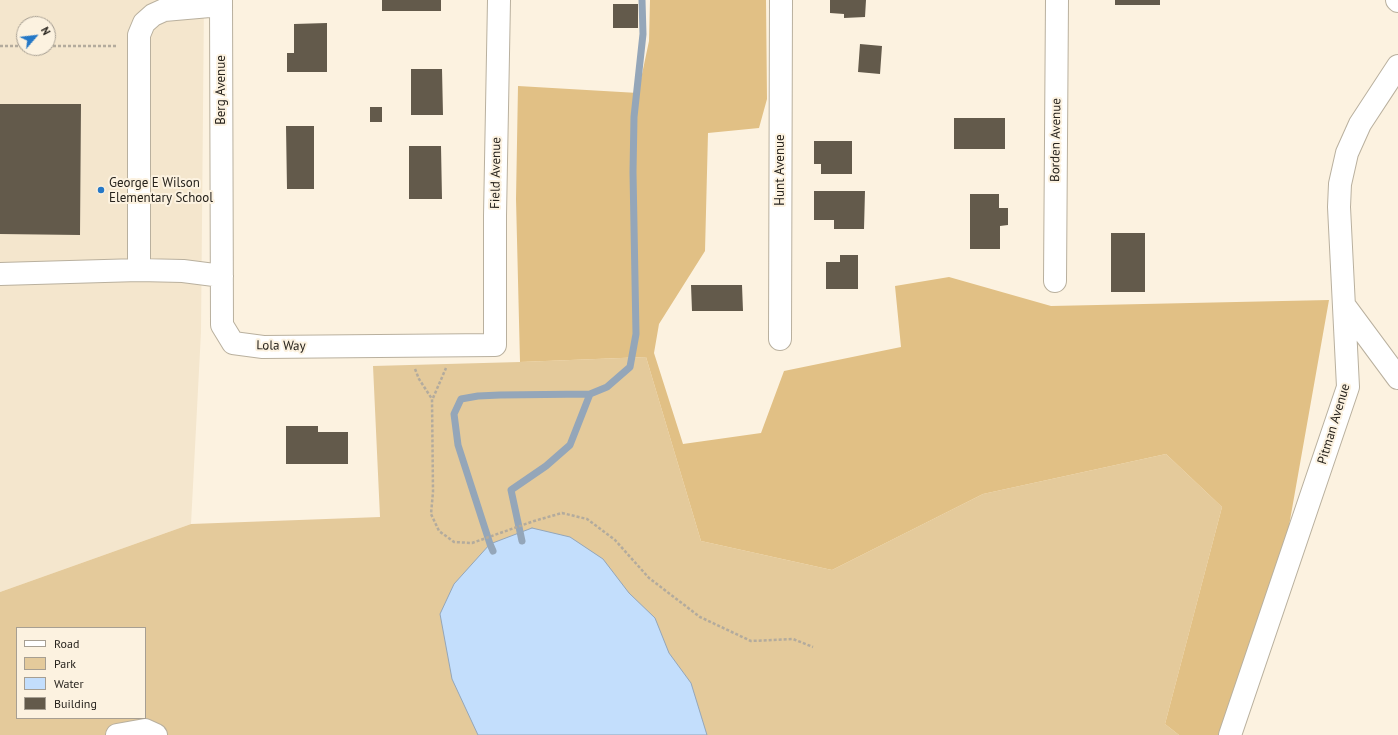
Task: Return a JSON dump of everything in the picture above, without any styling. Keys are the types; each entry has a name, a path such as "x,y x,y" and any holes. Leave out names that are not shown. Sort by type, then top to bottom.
{"street":[{"name":"Field Avenue","path":"495,345 495,216 499,0"},
{"name":"Hunt Avenue","path":"780,339 781,0"},
{"name":"Borden Avenue","path":"1055,281 1057,0"},
{"path":"139,270 139,35 144,23 164,10 221,3"},
{"name":"Berg Avenue","path":"221,3 221,180"},
{"name":"Pitman Avenue","path":"1230,735 1348,387 1339,207 1340,184 1347,153 1360,124 1398,66"},
{"name":"Lola Way","path":"221,180 222,325 233,343 263,347 495,345"},
{"path":"0,274 139,270 184,271 222,276"},
{"path":"1344,305 1398,378"},
{"path":"117,735 145,730 156,735"}],"path":[{"path":"0,46 16,46"},
{"path":"56,46 139,46"},
{"path":"406,346 420,378 432,399"},
{"path":"456,346 432,399 433,492 430,514 438,531 454,542 472,543 534,521 562,514 587,519 615,540 649,578 700,617 751,641 794,639 813,647"}],"shaded area":[{"name":"George E Wilson Elementary School","path":"0,0 204,0 201,332 191,524 0,592"},
{"path":"650,0 766,0 767,99 759,128 708,133 705,251 659,324 654,353 683,444 761,433 784,371 901,347 895,286 949,277 1051,306 1329,300 1281,571 1221,735 1179,735 1165,724 1222,507 1166,454 983,494 832,570 701,541 646,357 520,362 516,199 518,86 638,93 649,41"}],"green space":[{"path":"646,357 701,541 832,570 983,494 1166,454 1222,507 1165,724 1179,735 0,735 0,592 191,524 380,517 373,366"}],"water":[{"path":"532,528 570,537 603,559 629,593 655,618 669,653 691,683 707,735 478,735 452,679 440,614 454,584 490,544"}],"building":[{"path":"382,0 441,0 441,11 382,11"},
{"path":"830,0 866,0 865,17 844,18 844,14 830,13"},
{"path":"1115,0 1160,0 1160,5 1115,5"},
{"path":"613,4 638,4 638,28 613,28"},
{"path":"327,23 327,72 287,72 287,53 294,53 294,24"},
{"path":"860,44 882,46 880,74 858,72"},
{"path":"411,69 442,69 443,115 411,115"},
{"path":"0,104 81,104 80,235 0,234"},
{"path":"370,107 382,107 382,122 370,122"},
{"path":"954,118 1005,118 1005,149 954,149"},
{"path":"286,126 314,126 314,189 287,189"},
{"path":"814,141 852,141 852,174 821,174 821,164 814,164"},
{"path":"409,146 441,146 442,199 409,199"},
{"path":"814,191 865,191 864,229 834,229 834,220 814,220"},
{"path":"970,194 999,194 999,208 1008,208 1008,225 1000,226 1000,249 970,249"},
{"path":"1111,233 1145,233 1145,292 1111,292"},
{"path":"840,255 858,255 858,289 826,289 826,262 840,262"},
{"path":"691,285 742,285 743,311 692,311"},
{"path":"286,426 318,426 318,432 348,432 348,464 286,464"}],"waterway":[{"path":"493,551 458,445 454,414 461,399 478,396 500,395 590,394 607,387 630,367 636,334 633,172 634,117 643,34 642,0"},
{"path":"522,541 511,490 546,466 570,445 590,394"}],"place":[{"name":"George E Wilson Elementary School","path":"101,190"}]}
